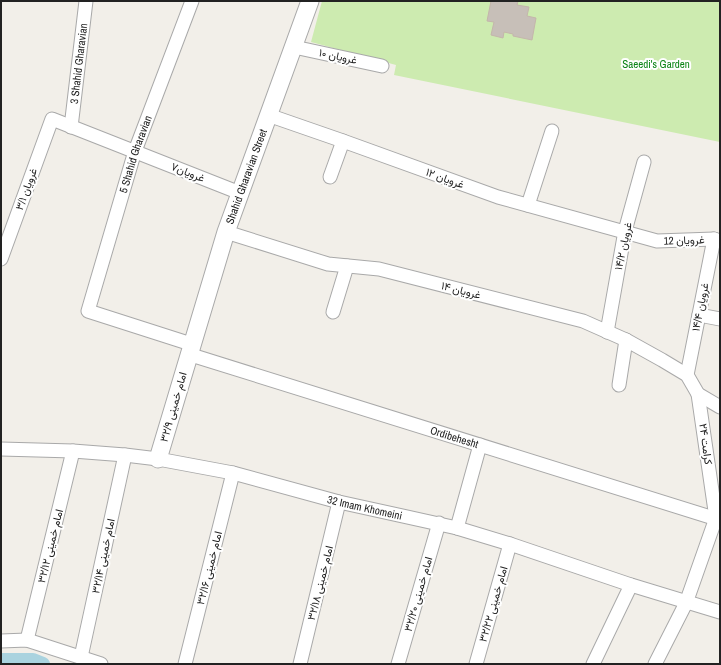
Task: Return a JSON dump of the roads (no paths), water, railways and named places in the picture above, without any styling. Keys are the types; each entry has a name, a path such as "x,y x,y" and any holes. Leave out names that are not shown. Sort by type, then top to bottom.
{"street":[{"name":"3 Shahid Gharavian","path":"71,127 86,1"},
{"name":"5 Shahid Gharavian","path":"88,311 136,151 192,1"},
{"name":"Shahid Gharavian Street","path":"190,349 226,232 310,1"},
{"name":"غرویان ۱۰","path":"294,47 382,66"},
{"name":"غرویان ۱۲","path":"268,115 498,197 625,231"},
{"name":"غرویان۷","path":"52,119 136,151 240,194"},
{"name":"غرویان ۳/۱","path":"2,252 52,119"},
{"path":"528,205 552,131"},
{"path":"330,177 343,141"},
{"name":"غرویان ۱۴/۲","path":"606,332 625,231 644,162"},
{"name":"غرویان 12","path":"625,231 657,241 717,240"},
{"name":"غرویان ۱۴","path":"226,232 328,264 379,269 583,321 626,340 687,375"},
{"name":"غرویان ۱۴/۴","path":"687,375 699,314 717,240"},
{"path":"333,312 347,266"},
{"name":"Ordibehesht","path":"88,311 190,349 480,445 718,519"},
{"path":"699,314 720,319"},
{"path":"619,385 626,340"},
{"name":"امام خمینی ۳۲/۹","path":"158,459 190,349"},
{"path":"687,375 698,394 720,408"},
{"name":"کرامت ۲۴","path":"698,394 715,478 718,519"},
{"path":"457,528 480,445"},
{"name":"32 Imam Khomeini","path":"1,449 73,451 125,455 158,459 233,473 339,502 457,528 510,544 686,603 720,612"},
{"name":"امام خمینی ۳۲/۱۲","path":"27,640 73,451"},
{"name":"امام خمینی ۳۲/۱۴","path":"81,657 125,455"},
{"name":"امام خمینی ۳۲/۱۶","path":"184,664 233,473"},
{"name":"امام خمینی ۳۲/۱۸","path":"300,664 339,502"},
{"path":"655,664 686,603 718,519"},
{"name":"امام خمینی ۳۲/۲۰","path":"398,664 439,523"},
{"name":"امام خمینی ۳۲/۲۲","path":"476,664 510,544"},
{"path":"593,664 631,585"},
{"path":"1,641 27,640 101,664"}],"waterway":[{"path":"1,660 33,660 43,664"}],"park label":[{"name":"Saeedi's Garden","path":"656,64"}]}
